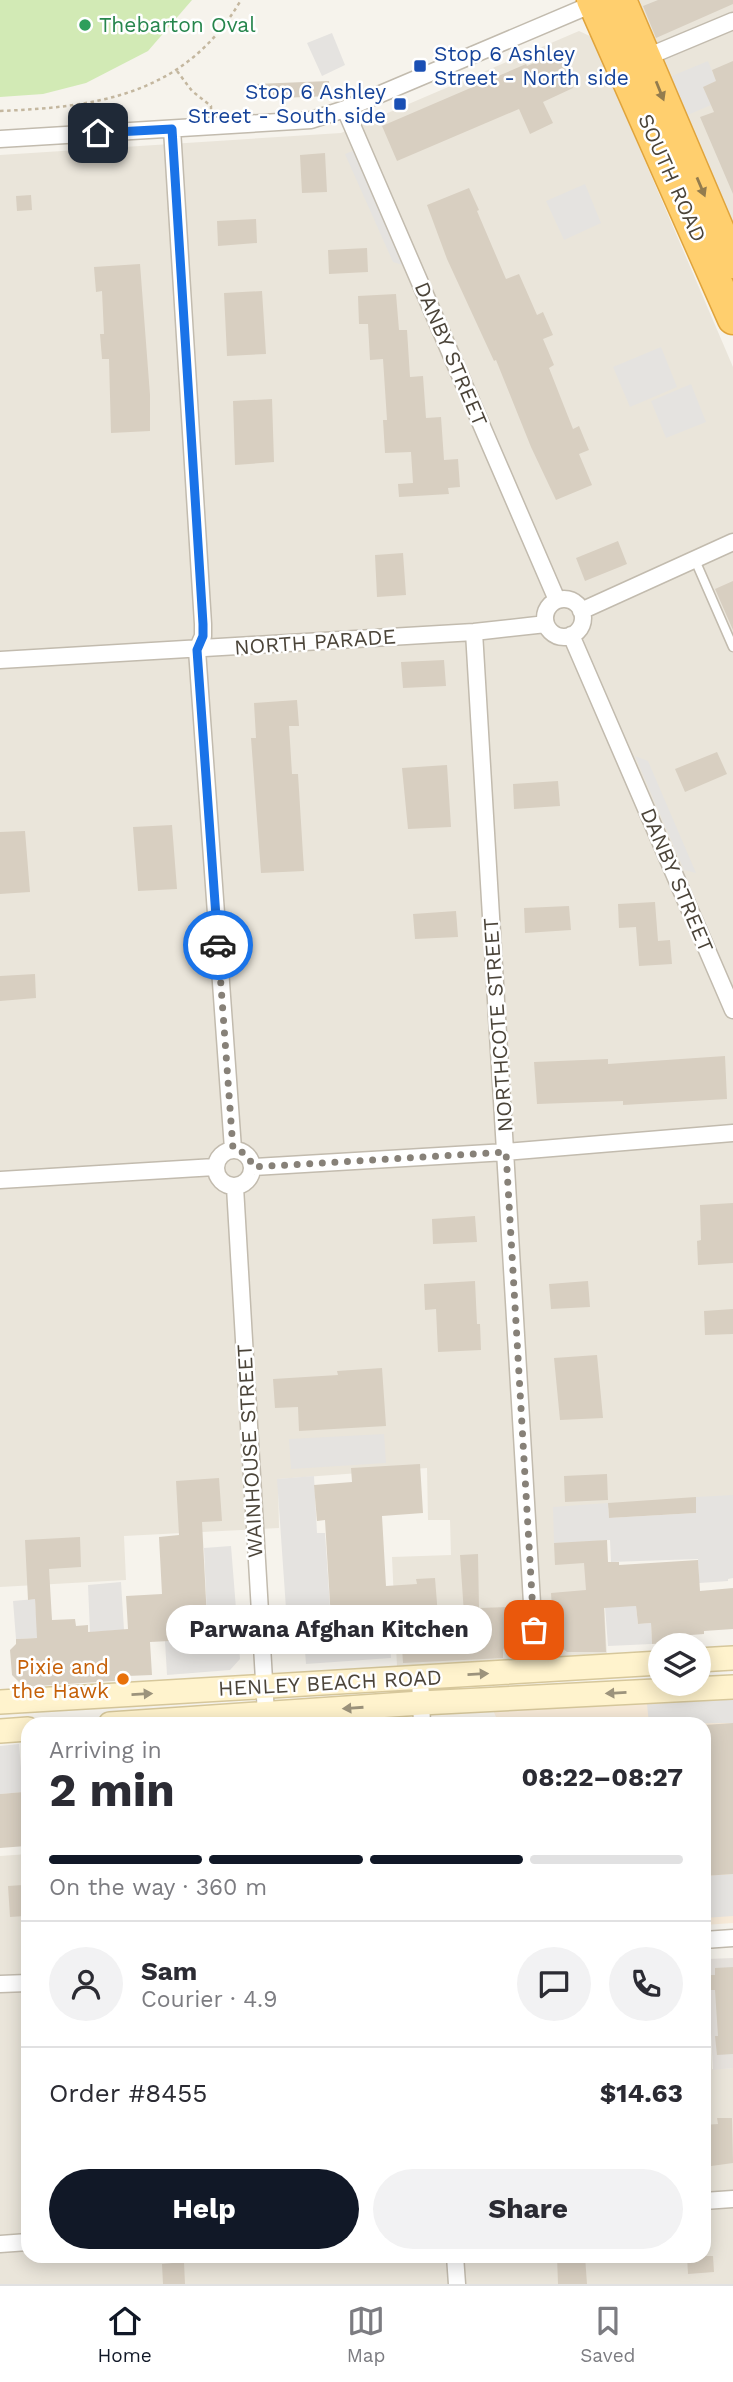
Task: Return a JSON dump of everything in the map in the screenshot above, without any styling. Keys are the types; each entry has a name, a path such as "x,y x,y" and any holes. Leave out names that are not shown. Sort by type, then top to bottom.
{"highway":[{"name":"SOUTH ROAD","path":"602,1 635,61 728,273 733,319"}],"main road":[{"path":"711,1659 733,1658"},
{"name":"HENLEY BEACH ROAD","path":"0,1702 648,1664"},
{"name":"HENLEY BEACH ROAD","path":"219,1717 266,1714 422,1714 733,1687"},
{"path":"0,1731 21,1730"}],"street":[{"path":"0,139 312,120 345,109 602,1"},
{"path":"635,61 733,21"},
{"name":"DANBY STREET","path":"345,109 557,600"},
{"path":"172,129 203,624 203,636 197,650 233,1149"},
{"path":"581,611 733,542"},
{"path":"557,600 568,600 581,611 581,625 571,635 558,636 546,624 546,612 557,600"},
{"name":"NORTH PARADE","path":"0,660 474,632 546,624"},
{"name":"NORTHCOTE STREET","path":"474,632 536,1670"},
{"name":"DANBY STREET","path":"571,635 733,1010"},
{"path":"253,1167 506,1152 733,1133"},
{"path":"233,1149 250,1158 253,1167 251,1177 244,1184 235,1187 225,1185 218,1177 215,1167 218,1158 233,1149"},
{"path":"0,1180 215,1167"},
{"name":"WAINHOUSE STREET","path":"235,1187 266,1714"},
{"path":"420,1677 422,1714"},
{"path":"711,1940 733,1938"},
{"path":"0,1984 21,1983"},
{"path":"711,2201 733,2199"},
{"path":"0,2244 21,2242"},
{"path":"456,2263 457,2284"}],"lane":[{"path":"695,559 733,647"}],"path":[{"path":"0,111 40,110 125,96 177,71 208,43 241,0"},
{"path":"177,71 192,91 211,106 213,127"}],"shaded area":[{"path":"634,0 733,0 733,228"},
{"path":"579,31 592,37 733,367 733,1501 599,1508 607,1656 397,1667 392,1557 451,1555 450,1520 428,1520 427,1468 278,1479 279,1528 124,1536 126,1580 0,1587 0,155 341,133"},
{"path":"332,33 345,65 322,76 307,43"},
{"path":"708,61 716,81 703,87 711,105 683,117 667,78"},
{"path":"355,150 405,266 393,262 345,154"},
{"path":"585,184 601,223 564,240 546,201"},
{"path":"661,347 677,387 630,407 613,367"},
{"path":"691,384 706,422 666,438 651,401"},
{"path":"635,756 648,761 696,873 684,870"},
{"path":"384,1434 386,1463 291,1469 289,1439"},
{"path":"314,1476 317,1533 325,1533 332,1636 389,1633 391,1658 306,1664 305,1651 289,1652 277,1479"},
{"path":"733,1495 733,1578 728,1581 699,1583 698,1559 611,1562 610,1540 554,1543 553,1507 608,1503 609,1518 696,1513 696,1497"},
{"path":"231,1546 240,1659 230,1670 167,1675 165,1641 208,1639 204,1548"},
{"path":"121,1582 124,1630 90,1632 88,1585"},
{"path":"35,1599 36,1614 51,1613 52,1637 16,1639 13,1601"},
{"path":"636,1606 638,1624 651,1623 648,1644 608,1646 605,1607"},
{"path":"733,1699 733,1923 711,1925 711,1717 496,1717 493,1710"},
{"path":"733,1699 733,1723 711,1723 711,1717 648,1717 647,1704"},
{"path":"19,1744 21,1792 0,1794 0,1746"},
{"path":"21,1854 21,2263 711,2263 711,2047 712,2069 733,2068 733,2284 0,2284 0,1856"},
{"path":"733,1874 733,1916 711,1918 711,1876"},
{"path":"733,1958 733,2068 713,2070 711,1959"}],"green space":[{"name":"Thebarton Oval","path":"0,0 192,0 148,51 86,83 43,94 0,97"}],"building":[{"path":"658,0 733,0 733,4 656,38 643,6"},
{"path":"558,53 573,88 543,102 553,123 530,134 519,109 397,161 382,126"},
{"path":"733,61 733,194 700,117 714,112 703,87 716,81 712,70"},
{"path":"329,81 330,96 256,99 255,84"},
{"path":"325,153 327,192 302,193 300,155"},
{"path":"469,188 506,279 519,274 537,315 543,312 553,335 543,339 554,365 549,368 573,429 579,426 589,450 579,454 592,485 556,500 531,447 496,360 494,361 447,259 427,205"},
{"path":"31,195 32,210 17,211 16,196"},
{"path":"256,219 257,243 218,246 217,221"},
{"path":"367,248 368,272 329,274 328,250"},
{"path":"140,264 150,395 150,431 111,433 109,359 102,359 102,291 96,292 94,267"},
{"path":"262,291 266,354 227,356 224,293"},
{"path":"396,294 399,330 407,330 410,377 423,376 426,418 441,417 444,460 458,459 460,487 448,488 449,494 399,497 398,484 413,483 411,452 385,453 383,420 387,420 383,359 370,360 368,324 359,324 358,296"},
{"path":"272,399 274,462 235,465 233,401"},
{"path":"618,541 627,564 585,581 576,558"},
{"path":"403,553 406,595 377,597 375,555"},
{"path":"733,581 733,630 715,589"},
{"path":"444,660 446,686 403,688 401,662"},
{"path":"297,700 299,726 289,726 292,774 298,774 304,871 261,873 251,738 256,738 254,703"},
{"path":"717,752 727,774 685,792 675,769"},
{"path":"447,765 451,827 408,829 402,768"},
{"path":"558,781 560,806 514,809 513,784"},
{"path":"172,825 177,889 138,891 133,827"},
{"path":"25,831 30,892 0,894 0,832"},
{"path":"655,902 658,941 670,940 672,964 639,966 636,927 619,928 618,904"},
{"path":"569,906 571,930 525,933 524,908"},
{"path":"456,911 458,937 415,939 413,914"},
{"path":"35,974 36,998 0,1001 0,976"},
{"path":"725,1056 727,1099 623,1105 623,1101 537,1104 534,1062 608,1059 608,1064"},
{"path":"733,1203 733,1263 698,1265 697,1241 701,1240 700,1205"},
{"path":"475,1216 477,1242 433,1244 432,1219"},
{"path":"475,1281 481,1350 438,1352 436,1309 425,1310 424,1284"},
{"path":"588,1281 590,1307 551,1309 549,1284"},
{"path":"733,1309 733,1334 705,1335 704,1311"},
{"path":"597,1355 603,1418 560,1420 554,1358"},
{"path":"382,1368 386,1426 299,1431 298,1407 275,1408 273,1379 338,1375 337,1371"},
{"path":"420,1464 423,1513 382,1516 386,1586 417,1584 416,1579 435,1578 438,1616 464,1614 460,1555 478,1554 479,1608 508,1607 511,1644 503,1649 503,1658 403,1663 401,1632 332,1636 325,1520 317,1521 314,1485 352,1482 351,1468"},
{"path":"607,1474 608,1500 565,1502 564,1476"},
{"path":"219,1478 222,1521 202,1522 208,1639 150,1642 152,1675 127,1676 127,1680 24,1687 12,1675 10,1650 16,1644 16,1639 37,1638 35,1599 28,1600 25,1540 80,1537 81,1567 49,1569 52,1620 75,1619 76,1626 88,1625 88,1632 128,1629 126,1596 162,1594 159,1537 179,1535 176,1481"},
{"path":"696,1497 696,1513 609,1518 608,1503"},
{"path":"607,1540 608,1562 619,1562 619,1565 698,1560 700,1591 733,1588 733,1629 704,1633 651,1633 651,1623 638,1624 636,1606 604,1608 606,1652 567,1652 554,1641 551,1593 586,1590 584,1563 555,1565 554,1543"},
{"path":"733,1723 733,1874 711,1876 711,1725"},
{"path":"21,1792 21,1846 0,1848 0,1794"},
{"path":"21,1885 21,1916 10,1917 8,1886"},
{"path":"733,1967 733,2054 717,2055 715,1990 711,1990 711,1975 715,1975 715,1968"},
{"path":"717,2118 732,2118 733,2163 711,2166 711,2124 718,2124"},
{"path":"713,2256 714,2272 688,2274 687,2263 711,2263"},
{"path":"184,2263 185,2284 163,2284 162,2264"},
{"path":"557,2263 586,2263 587,2284 558,2284"}],"way so far":[{"path":"218,945 233,1149 250,1158 253,1167 506,1152 534,1630"}],"place":[{"name":"Thebarton Oval","path":"85,25"},
{"name":"Stop 6 Ashley Street - North side","path":"420,66"},
{"name":"Stop 6 Ashley Street - South side","path":"400,104"},
{"name":"Parwana Afghan Kitchen","path":"534,1630"},
{"name":"Pixie and the Hawk","path":"123,1679"}],"route":[{"path":"98,133 172,129 203,624 203,636 197,650 218,945"}]}
